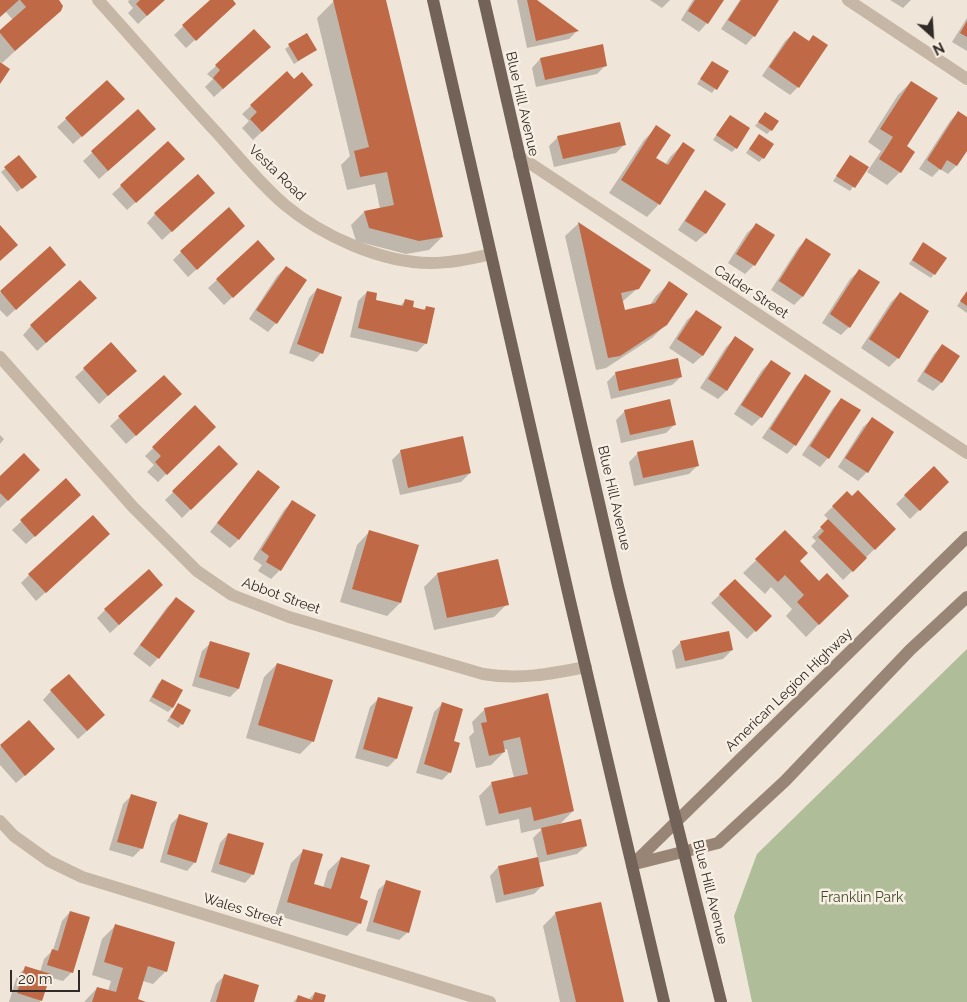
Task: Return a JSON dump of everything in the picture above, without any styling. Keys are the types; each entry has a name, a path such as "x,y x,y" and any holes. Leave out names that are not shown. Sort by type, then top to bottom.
{"main road":[{"path":"433,0 664,1002"},
{"name":"Blue Hill Avenue","path":"484,0 618,586 721,1002"},
{"name":"American Legion Highway","path":"632,865 967,537"},
{"path":"632,865 718,843 785,781 910,650 967,597"}],"street":[{"name":"Vesta Road","path":"98,0 266,186 285,205 307,221 332,235 367,250 411,262 451,262 491,254"},
{"path":"848,0 967,79"},
{"name":"Calder Street","path":"519,156 967,453"},
{"name":"Abbot Street","path":"0,357 133,507 197,571 232,595 289,617 483,674 501,677 535,676 586,667"},
{"name":"Wales Street","path":"0,821 14,836 49,861 82,877 490,1002"}],"green space":[{"name":"Franklin Park","path":"967,649 967,1002 752,1002 734,916 757,854"}],"building":[{"path":"0,0 19,0 0,17"},
{"path":"20,0 59,0 63,6 61,11 15,51 0,33 0,30 26,7"},
{"path":"140,0 165,0 147,16 136,4"},
{"path":"210,0 233,0 236,4 196,41 182,25"},
{"path":"333,0 386,0 443,237 419,241 369,228 364,211 394,205 387,172 360,177 354,151 369,147"},
{"path":"527,0 537,0 579,31 536,41"},
{"path":"695,0 724,0 708,24 688,11"},
{"path":"741,0 779,0 755,37 728,20"},
{"path":"967,21 967,37 960,33"},
{"path":"254,29 271,47 223,89 213,78 220,70 215,65"},
{"path":"794,31 809,41 813,35 828,45 799,88 769,67"},
{"path":"307,33 317,50 298,61 288,44"},
{"path":"603,44 607,66 545,80 540,58"},
{"path":"712,61 729,71 717,90 700,79"},
{"path":"0,62 10,69 0,84"},
{"path":"287,71 294,79 302,72 313,85 262,132 250,119 257,112 250,105"},
{"path":"107,80 125,99 82,137 65,118"},
{"path":"911,81 938,98 907,146 915,152 901,173 879,159 893,137 880,129"},
{"path":"138,109 156,129 108,171 91,151"},
{"path":"958,111 967,117 967,151 957,166 947,160 941,170 927,160"},
{"path":"765,112 779,121 772,131 758,122"},
{"path":"730,115 750,128 737,149 716,135"},
{"path":"620,122 626,145 563,159 557,136"},
{"path":"656,125 671,135 656,158 668,165 683,142 695,150 660,205 621,180"},
{"path":"759,134 774,144 764,159 749,149"},
{"path":"168,141 185,159 136,203 120,185"},
{"path":"19,155 37,177 22,189 4,167"},
{"path":"850,155 869,167 855,188 836,176"},
{"path":"198,174 215,193 172,232 154,213"},
{"path":"705,190 726,204 706,234 685,221"},
{"path":"229,207 245,226 197,270 180,251"},
{"path":"578,222 651,270 639,289 621,293 625,310 655,303 669,281 688,294 667,325 620,356 608,358"},
{"path":"756,223 775,235 755,266 736,254"},
{"path":"0,225 18,245 0,261"},
{"path":"806,238 831,254 803,297 779,281"},
{"path":"258,240 275,259 233,298 216,279"},
{"path":"923,242 947,258 935,275 912,260"},
{"path":"50,246 66,265 16,310 0,291"},
{"path":"286,266 307,280 277,324 256,310"},
{"path":"859,269 880,282 850,328 830,314"},
{"path":"80,280 97,298 46,343 30,325"},
{"path":"317,288 342,297 323,354 297,344"},
{"path":"367,291 377,293 376,300 403,306 405,299 414,301 413,307 425,310 426,306 435,308 427,344 358,328"},
{"path":"967,291 967,306 960,301"},
{"path":"900,292 929,311 899,359 869,339"},
{"path":"696,310 722,327 703,356 677,339"},
{"path":"735,336 754,349 727,391 708,379"},
{"path":"111,342 137,371 108,396 83,368"},
{"path":"942,344 960,356 942,383 924,372"},
{"path":"678,358 682,377 619,391 615,372"},
{"path":"771,360 791,373 762,418 741,405"},
{"path":"805,374 831,391 796,446 770,429"},
{"path":"164,375 182,394 136,436 118,416"},
{"path":"841,398 861,410 829,459 810,446"},
{"path":"670,399 676,425 630,435 624,410"},
{"path":"195,405 216,427 167,475 155,462 161,456 152,447"},
{"path":"872,417 894,432 868,473 845,458"},
{"path":"463,436 471,473 408,488 400,450"},
{"path":"693,440 699,466 643,478 637,452"},
{"path":"219,445 238,464 191,510 172,491"},
{"path":"24,453 40,470 8,501 0,493 0,476"},
{"path":"934,466 949,482 920,511 904,495"},
{"path":"258,470 280,487 239,540 217,523"},
{"path":"66,478 81,495 35,537 20,520"},
{"path":"858,490 896,529 875,550 832,506 847,491 852,496"},
{"path":"292,500 316,515 281,571 266,562 269,556 261,550"},
{"path":"93,515 110,534 46,593 28,574"},
{"path":"828,519 867,558 853,572 818,537 824,531 820,527"},
{"path":"369,530 419,545 401,603 352,589"},
{"path":"785,530 808,553 800,561 819,581 827,573 849,596 819,625 797,602 804,595 785,575 778,582 755,559"},
{"path":"498,559 509,605 447,618 437,573"},
{"path":"149,569 163,585 119,625 104,609"},
{"path":"735,579 772,616 756,632 719,594"},
{"path":"176,597 195,611 159,659 140,645"},
{"path":"729,631 733,650 685,661 680,641"},
{"path":"210,641 250,653 239,689 199,677"},
{"path":"277,663 333,680 314,742 258,725"},
{"path":"69,674 105,715 87,731 50,690"},
{"path":"162,679 183,690 173,708 152,697"},
{"path":"548,693 574,811 534,821 531,807 499,814 491,782 528,774 520,737 503,741 505,752 489,756 481,723 487,722 484,708"},
{"path":"378,697 413,707 397,759 363,749"},
{"path":"442,702 463,709 454,741 460,743 451,773 424,764"},
{"path":"178,703 191,710 183,725 170,717"},
{"path":"29,720 55,749 25,776 0,745"},
{"path":"131,794 157,802 143,849 117,842"},
{"path":"179,814 208,823 196,863 167,854"},
{"path":"581,819 587,846 547,855 541,828"},
{"path":"228,833 264,843 254,875 219,864"},
{"path":"303,849 323,854 314,884 331,889 341,857 370,865 360,898 368,901 361,924 287,902"},
{"path":"538,857 544,886 504,895 498,866"},
{"path":"386,880 421,891 409,933 373,922"},
{"path":"601,902 624,1002 576,1002 555,912"},
{"path":"70,911 90,917 73,973 47,965 52,949 58,951"},
{"path":"115,924 175,942 167,972 148,966 138,999 146,1002 92,1002 97,987 116,992 123,968 104,962"},
{"path":"25,966 51,974 42,1001 17,993"},
{"path":"224,974 259,985 254,1002 216,1002"},
{"path":"315,992 326,995 324,1002 296,1002 298,995 312,1000"}]}
